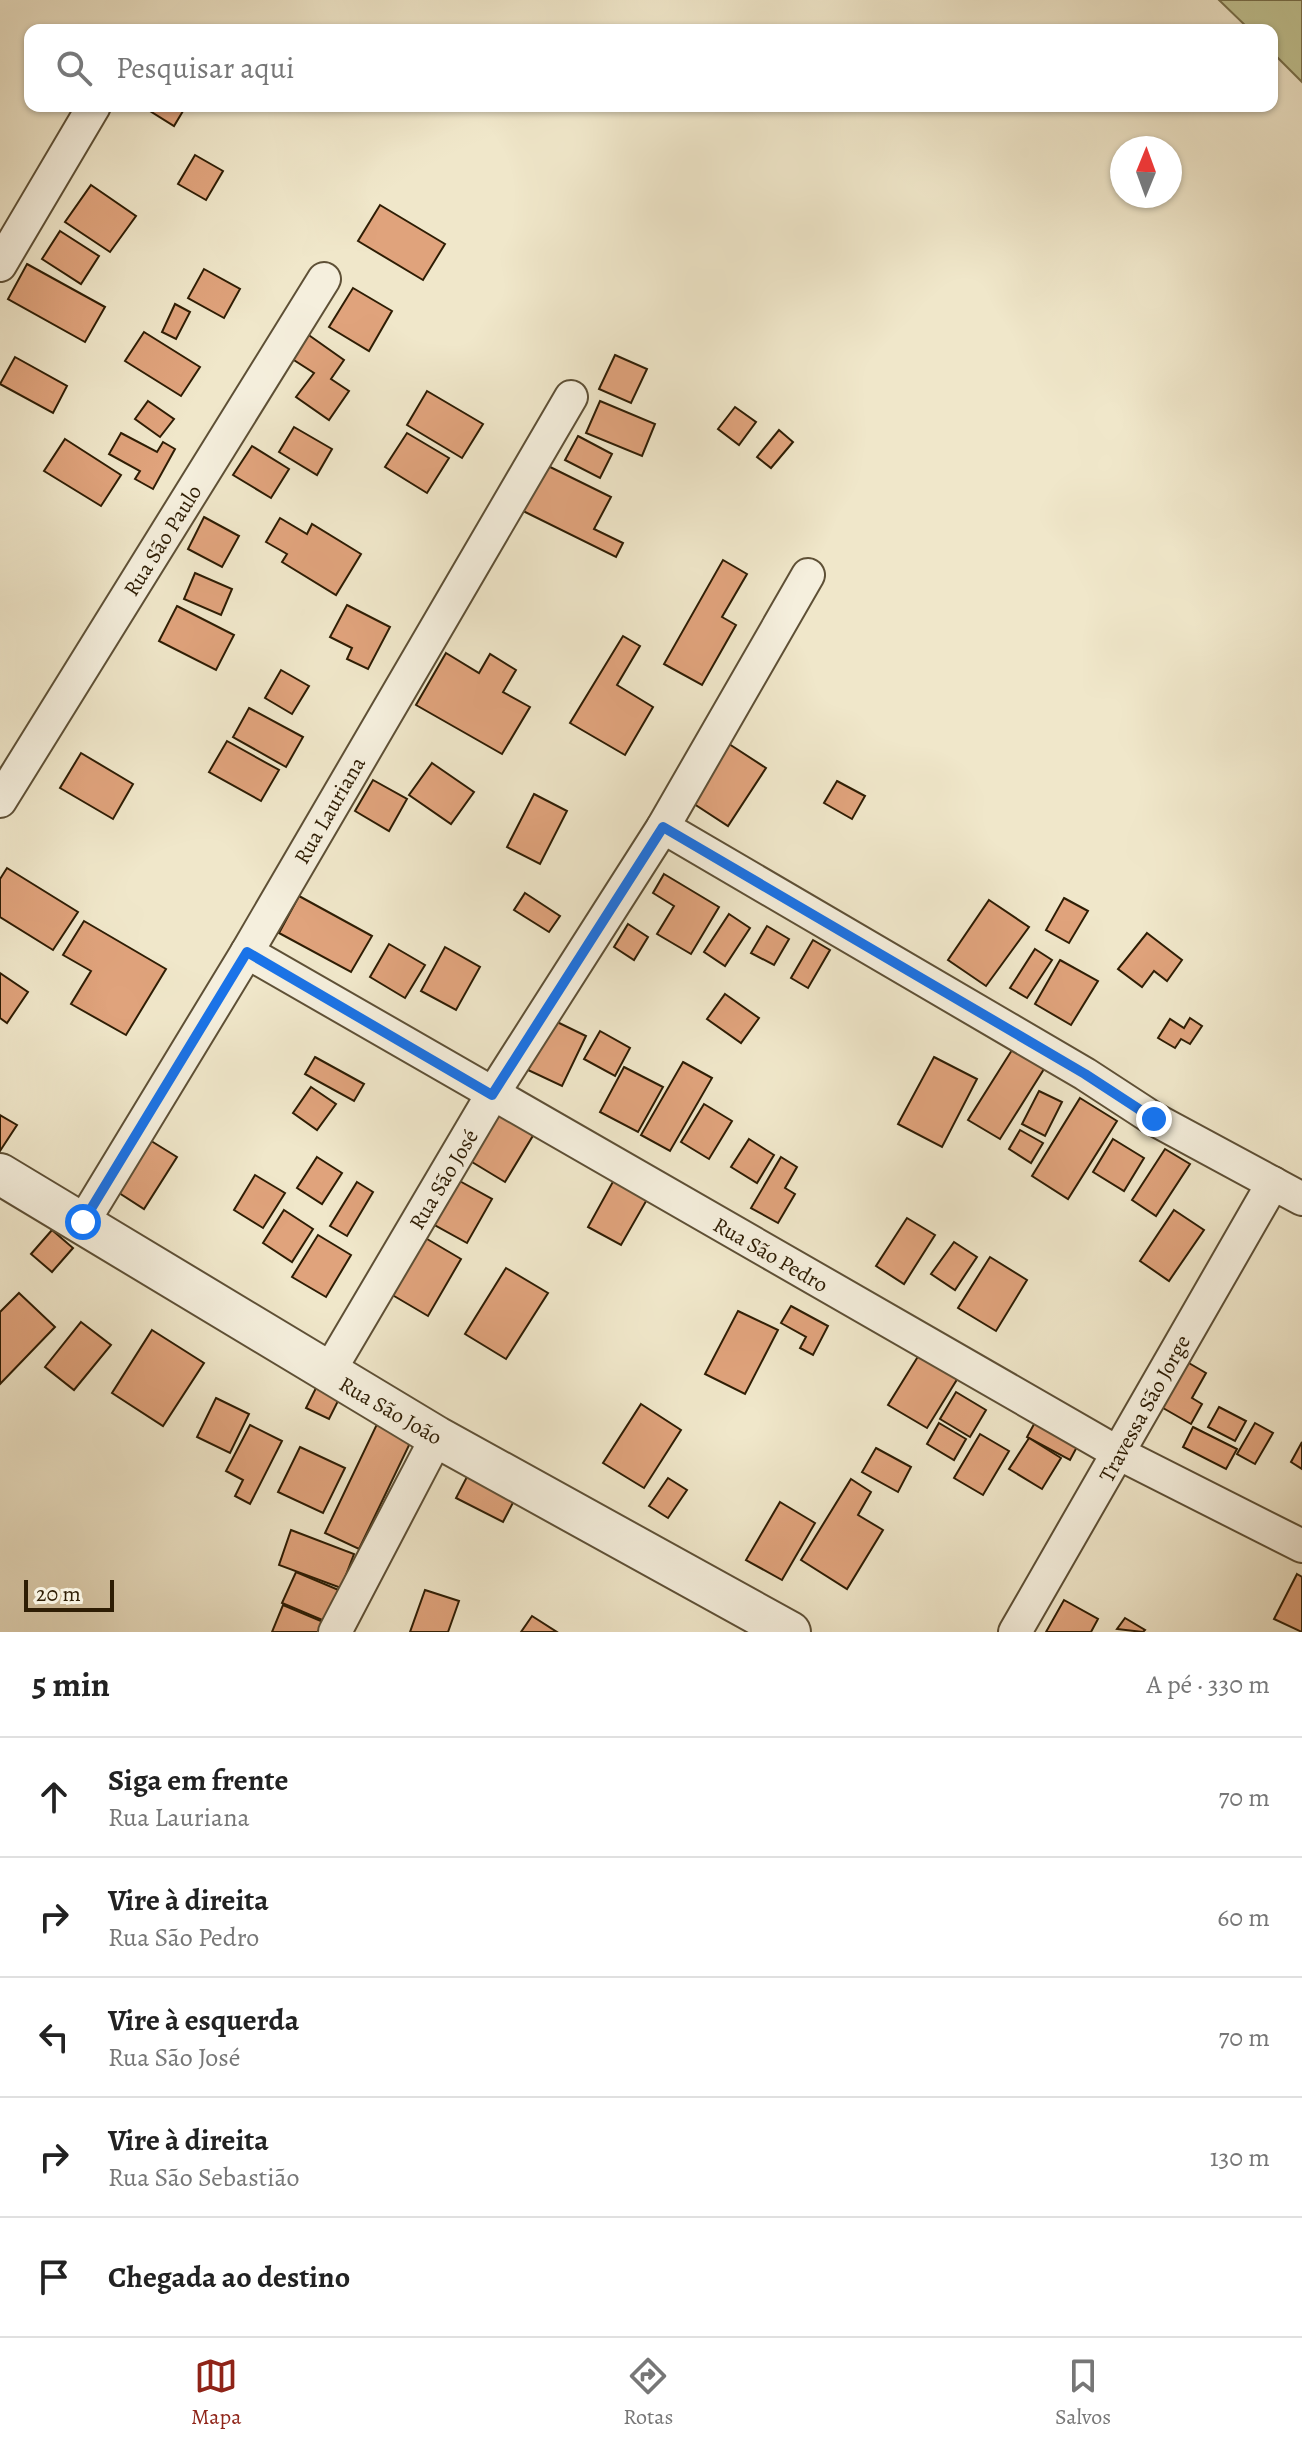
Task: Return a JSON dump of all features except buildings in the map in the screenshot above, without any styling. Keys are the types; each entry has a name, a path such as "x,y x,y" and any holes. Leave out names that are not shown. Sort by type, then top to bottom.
{"street":[{"path":"0,265 90,112"},
{"name":"Rua São Paulo","path":"0,801 324,279"},
{"name":"Rua Lauriana","path":"83,1222 247,952 571,397"},
{"name":"Rua São José","path":"328,1373 492,1095 663,827 808,575"},
{"path":"663,827 1085,1074 1154,1119 1302,1199"},
{"name":"Rua São Pedro","path":"247,952 1120,1454 1302,1546"},
{"name":"Rua São João","path":"0,1174 437,1437 790,1632"},
{"name":"Travessa São Jorge","path":"1015,1632 1273,1183"},
{"path":"335,1632 437,1437"}],"green space":[{"path":"1219,0 1302,0 1302,82 1278,58 1278,24 1244,24"}],"route":[{"path":"83,1222 247,952 492,1095 663,827 1085,1074 1154,1119"}]}
